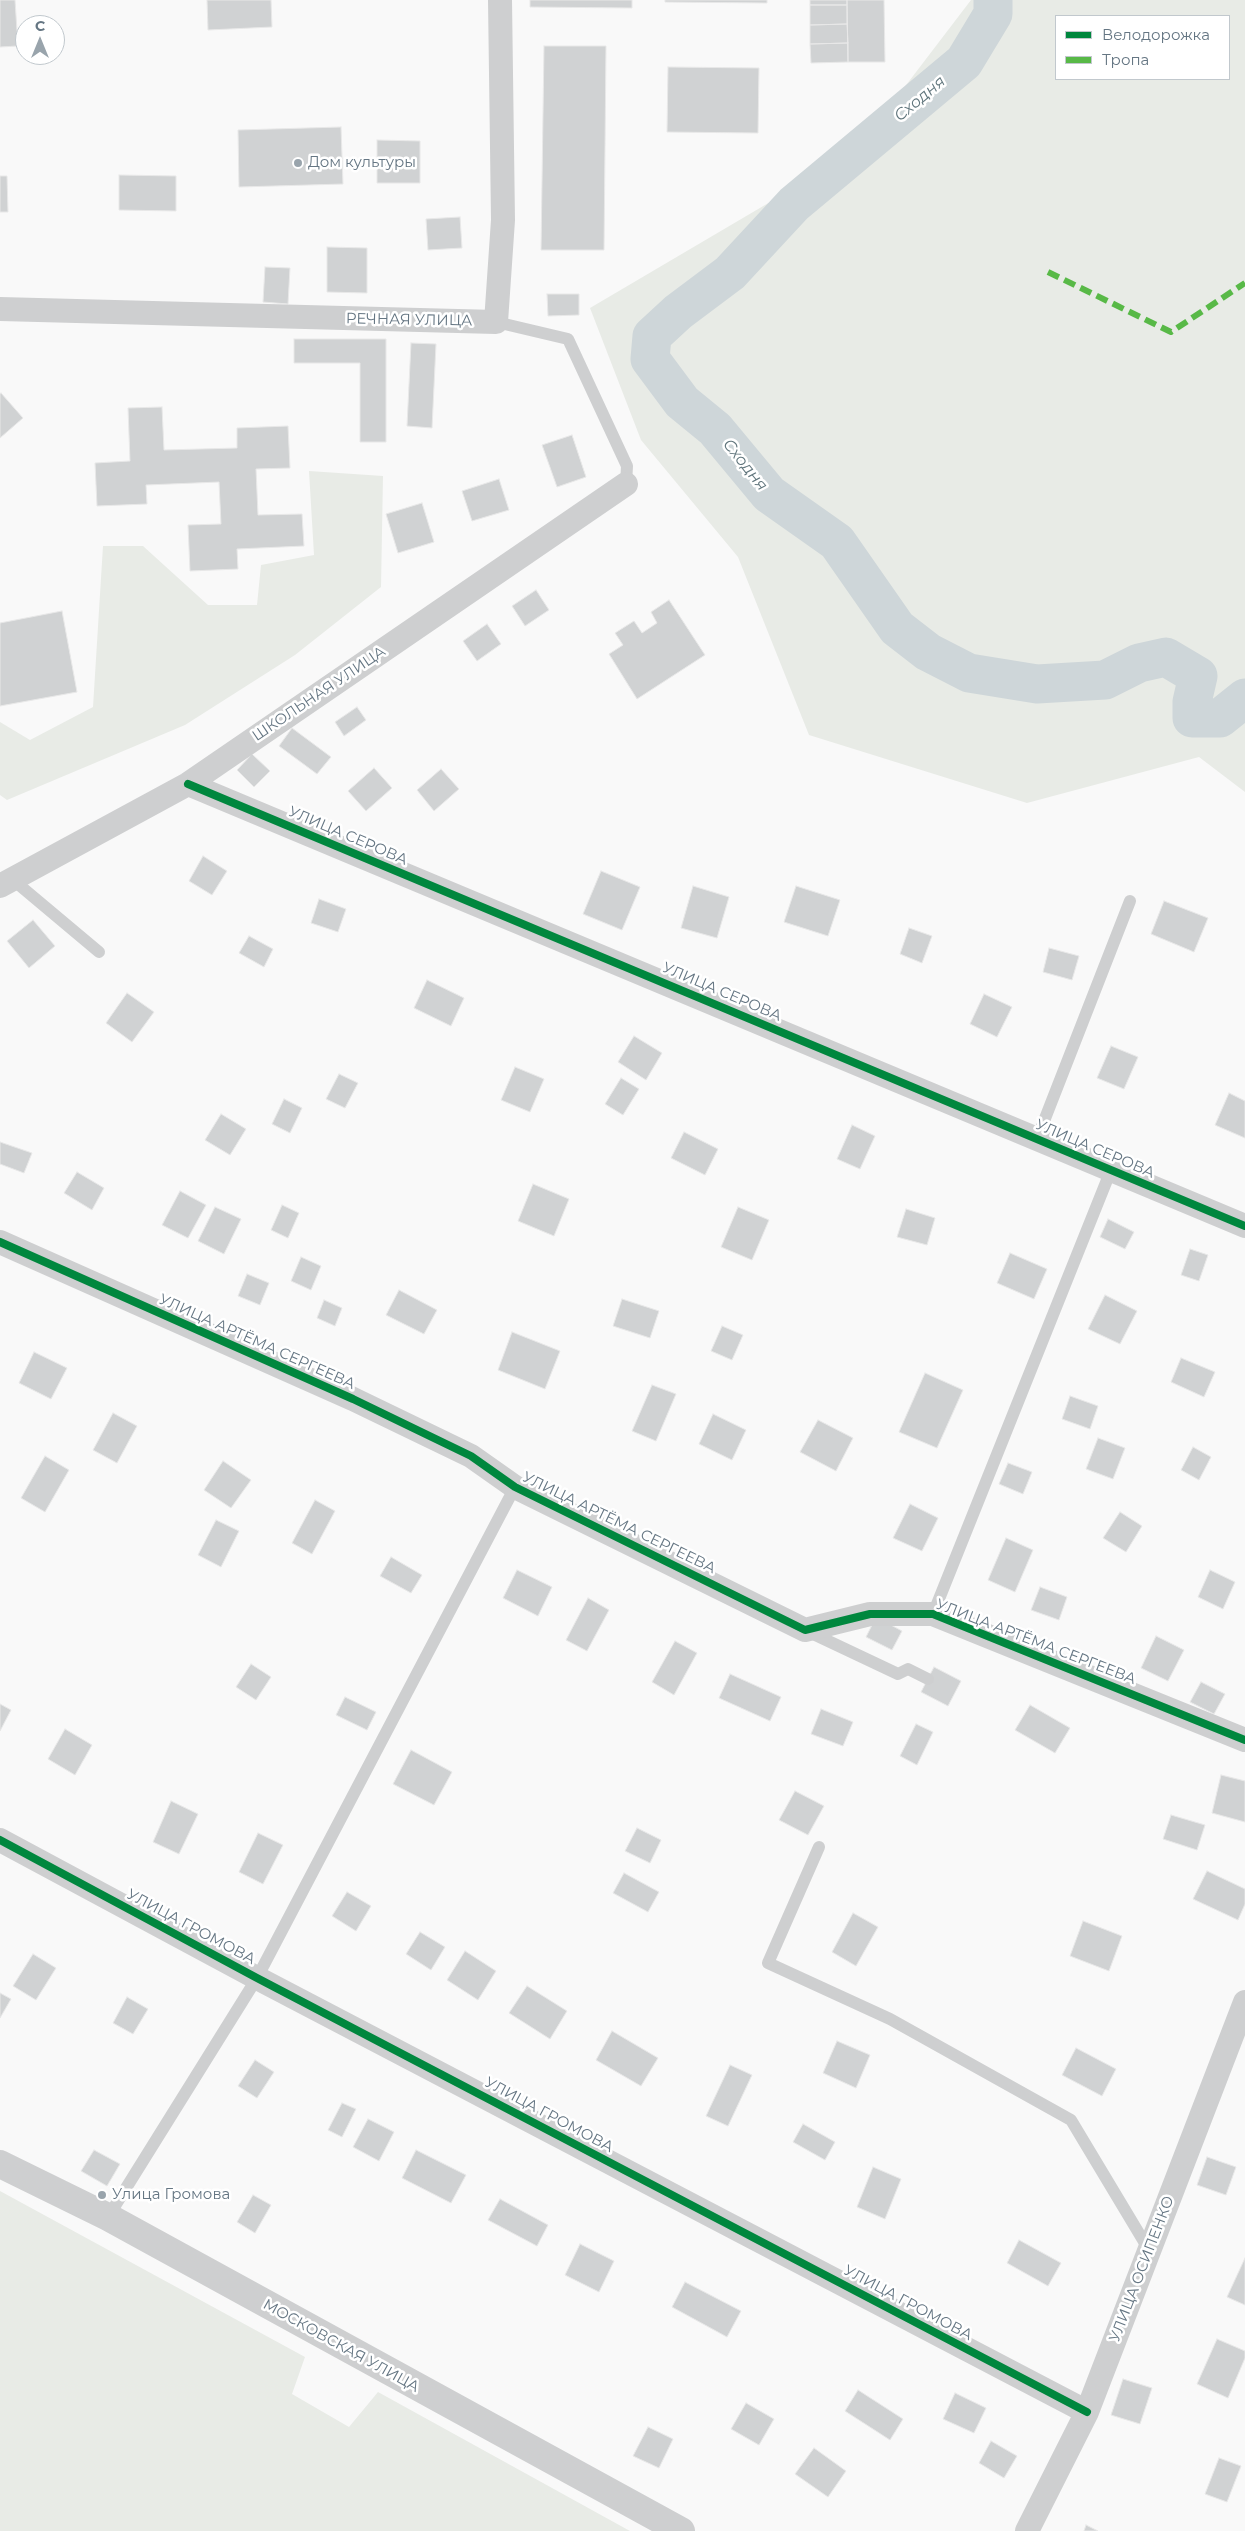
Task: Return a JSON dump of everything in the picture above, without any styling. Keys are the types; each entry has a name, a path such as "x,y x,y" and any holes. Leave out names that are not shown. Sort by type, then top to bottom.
{"street":[{"path":"496,322 503,220 500,0"},
{"name":"РЕЧНАЯ УЛИЦА","path":"0,310 496,322"},
{"name":"ШКОЛЬНАЯ УЛИЦА","path":"6,882 188,784 626,484"},
{"name":"УЛИЦА СЕРОВА","path":"188,784 1245,1226"},
{"name":"УЛИЦА АРТЁМА СЕРГЕЕВА","path":"0,1242 471,1456 515,1487 805,1630 870,1614 933,1614 1245,1740"},
{"name":"УЛИЦА ГРОМОВА","path":"0,1840 257,1978 1087,2412"},
{"name":"УЛИЦА ОСИПЕНКО","path":"1027,2531 1087,2412 1245,2002"},
{"name":"МОСКОВСКАЯ УЛИЦА","path":"0,2164 108,2217 681,2531"}],"lane":[{"path":"496,322 568,339 627,466 626,484"},
{"path":"6,882 99,952"},
{"path":"1037,1139 1130,901"},
{"path":"933,1614 1111,1170"},
{"path":"108,2217 257,1978 515,1487"},
{"path":"805,1630 898,1674 908,1669 928,1679"},
{"path":"820,1847 768,1963 890,2019 1070,2120 1150,2250"}],"shaded area":[{"path":"971,0 1245,0 1245,792 1199,757 1027,803 809,735 738,557 641,440 590,308 855,152"},
{"path":"309,471 383,476 381,587 295,655 185,725 7,800 0,795 0,722 30,740 93,707 103,546 143,546 208,605 257,605 261,565 314,555"},
{"path":"0,2191 305,2357 292,2394 349,2427 378,2392 630,2531 0,2531"}],"building":[{"path":"0,0 15,0 15,46 0,47"},
{"path":"207,0 271,0 272,27 208,30"},
{"path":"530,0 632,0 632,8 530,7"},
{"path":"665,0 767,0 767,3 665,2"},
{"path":"810,0 847,0 847,5 810,5"},
{"path":"847,0 884,0 885,62 848,62"},
{"path":"810,5 847,5 847,24 810,25"},
{"path":"847,24 848,43 810,44 810,25"},
{"path":"848,43 848,62 811,63 810,44"},
{"path":"544,46 606,46 604,250 541,250"},
{"path":"668,67 759,68 758,133 667,132"},
{"path":"341,127 343,184 239,187 238,130"},
{"path":"377,140 420,141 420,183 377,183"},
{"path":"119,175 176,176 176,211 119,210"},
{"path":"0,176 7,176 8,212 0,212"},
{"path":"460,217 462,248 428,250 426,219"},
{"path":"327,247 367,248 367,293 327,292"},
{"path":"265,267 290,268 288,304 263,302"},
{"path":"547,294 579,294 579,315 548,316"},
{"path":"294,339 386,339 386,442 360,442 360,363 294,363"},
{"path":"411,343 436,344 432,428 407,426"},
{"path":"0,394 23,418 0,438"},
{"path":"162,407 164,450 237,448 237,428 288,426 290,468 256,469 258,515 302,514 304,546 237,549 238,569 190,571 188,525 221,524 219,482 146,485 147,504 97,506 95,463 130,461 128,408"},
{"path":"572,435 586,477 557,487 542,445"},
{"path":"499,479 509,510 472,521 462,491"},
{"path":"422,503 434,542 398,553 386,514"},
{"path":"536,590 549,610 525,626 512,606"},
{"path":"669,600 705,655 637,699 609,654 623,645 615,633 634,621 642,633 657,623 651,612"},
{"path":"62,611 77,692 0,706 0,623"},
{"path":"487,624 501,644 477,661 463,641"},
{"path":"357,707 366,720 344,736 335,722"},
{"path":"292,728 331,757 317,774 279,746"},
{"path":"252,754 270,771 254,787 237,770"},
{"path":"374,768 392,788 366,811 348,791"},
{"path":"441,769 459,789 434,811 417,790"},
{"path":"203,856 227,871 212,895 189,881"},
{"path":"601,871 640,887 622,930 583,914"},
{"path":"693,886 729,897 717,938 681,928"},
{"path":"796,886 840,900 828,936 784,922"},
{"path":"319,899 346,909 338,932 311,923"},
{"path":"1164,901 1208,918 1194,952 1151,934"},
{"path":"33,920 55,946 29,968 7,941"},
{"path":"909,928 932,936 922,963 900,954"},
{"path":"249,936 273,949 264,967 239,953"},
{"path":"1049,948 1079,956 1072,980 1043,972"},
{"path":"427,980 464,998 451,1026 414,1008"},
{"path":"127,993 154,1012 132,1042 106,1023"},
{"path":"984,994 1012,1007 997,1037 970,1024"},
{"path":"634,1036 662,1053 646,1080 618,1062"},
{"path":"1111,1046 1138,1057 1124,1089 1097,1078"},
{"path":"515,1067 544,1079 530,1112 501,1100"},
{"path":"339,1074 358,1083 345,1108 326,1099"},
{"path":"621,1078 639,1089 623,1115 605,1104"},
{"path":"1229,1093 1245,1101 1245,1138 1215,1125"},
{"path":"284,1099 302,1108 290,1133 272,1124"},
{"path":"221,1114 246,1129 230,1155 205,1140"},
{"path":"852,1125 875,1136 860,1169 837,1159"},
{"path":"684,1132 718,1149 705,1175 671,1158"},
{"path":"0,1142 32,1153 24,1173 0,1164"},
{"path":"77,1172 104,1188 92,1210 64,1193"},
{"path":"533,1184 569,1199 554,1236 518,1221"},
{"path":"180,1191 206,1205 188,1238 162,1225"},
{"path":"282,1205 299,1213 288,1238 271,1230"},
{"path":"215,1207 241,1219 224,1254 198,1241"},
{"path":"738,1207 769,1220 752,1260 721,1247"},
{"path":"906,1209 935,1218 927,1245 897,1237"},
{"path":"1108,1219 1134,1232 1125,1249 1100,1237"},
{"path":"1190,1249 1208,1255 1199,1281 1181,1275"},
{"path":"1010,1253 1047,1269 1034,1299 997,1283"},
{"path":"301,1257 321,1266 311,1290 291,1281"},
{"path":"247,1274 269,1283 260,1305 238,1296"},
{"path":"399,1290 437,1310 424,1334 386,1315"},
{"path":"1105,1295 1137,1311 1120,1344 1088,1329"},
{"path":"622,1299 659,1311 650,1338 613,1326"},
{"path":"324,1300 342,1308 335,1326 317,1318"},
{"path":"722,1326 743,1335 732,1360 711,1351"},
{"path":"512,1332 560,1351 545,1389 498,1370"},
{"path":"34,1352 67,1368 51,1399 19,1383"},
{"path":"1181,1358 1215,1372 1204,1397 1171,1382"},
{"path":"925,1373 963,1390 937,1448 899,1432"},
{"path":"652,1385 676,1394 656,1441 632,1431"},
{"path":"1070,1396 1098,1406 1090,1429 1062,1419"},
{"path":"113,1413 137,1426 117,1463 93,1450"},
{"path":"713,1414 746,1430 732,1460 699,1444"},
{"path":"818,1420 853,1438 836,1471 800,1452"},
{"path":"1098,1438 1125,1448 1113,1479 1086,1469"},
{"path":"1193,1447 1211,1457 1199,1480 1181,1470"},
{"path":"45,1456 69,1470 45,1512 21,1498"},
{"path":"223,1461 251,1480 231,1508 204,1490"},
{"path":"1008,1463 1032,1472 1023,1494 999,1484"},
{"path":"315,1500 335,1511 312,1554 292,1543"},
{"path":"910,1504 938,1518 922,1551 893,1538"},
{"path":"1120,1512 1142,1526 1126,1552 1103,1538"},
{"path":"216,1520 239,1531 221,1567 198,1555"},
{"path":"1006,1538 1033,1550 1015,1592 988,1580"},
{"path":"391,1557 422,1575 411,1593 380,1576"},
{"path":"517,1570 552,1587 538,1616 503,1598"},
{"path":"1210,1570 1235,1582 1223,1609 1198,1597"},
{"path":"1040,1587 1067,1597 1059,1620 1031,1610"},
{"path":"588,1598 609,1610 587,1651 566,1640"},
{"path":"876,1617 902,1631 892,1650 866,1637"},
{"path":"1156,1636 1184,1650 1168,1681 1141,1668"},
{"path":"675,1641 697,1653 674,1695 652,1682"},
{"path":"251,1664 271,1677 256,1700 236,1687"},
{"path":"934,1667 961,1681 948,1706 921,1692"},
{"path":"730,1674 781,1697 770,1721 719,1698"},
{"path":"1201,1682 1225,1694 1214,1714 1190,1702"},
{"path":"345,1697 376,1712 367,1730 336,1715"},
{"path":"0,1704 11,1710 0,1731"},
{"path":"1030,1705 1070,1728 1055,1753 1015,1730"},
{"path":"821,1709 853,1722 843,1746 811,1734"},
{"path":"916,1724 933,1732 917,1765 900,1756"},
{"path":"65,1729 92,1745 75,1775 48,1759"},
{"path":"411,1750 452,1772 434,1805 393,1784"},
{"path":"1221,1775 1245,1781 1245,1822 1212,1813"},
{"path":"795,1791 824,1806 808,1835 779,1820"},
{"path":"171,1801 198,1814 179,1854 153,1842"},
{"path":"1171,1815 1205,1825 1197,1850 1163,1839"},
{"path":"637,1828 661,1840 650,1863 625,1851"},
{"path":"258,1833 283,1845 263,1884 239,1872"},
{"path":"1207,1871 1245,1889 1245,1904 1238,1920 1193,1899"},
{"path":"624,1873 659,1892 648,1912 613,1893"},
{"path":"347,1892 371,1906 356,1931 332,1916"},
{"path":"853,1913 878,1927 856,1966 832,1952"},
{"path":"1083,1921 1122,1936 1109,1971 1070,1956"},
{"path":"420,1932 445,1947 431,1970 406,1954"},
{"path":"465,1951 496,1971 478,2000 447,1980"},
{"path":"33,1954 56,1968 36,2000 13,1986"},
{"path":"527,1986 567,2011 550,2039 509,2013"},
{"path":"0,1993 11,1999 0,2018"},
{"path":"127,1997 148,2009 133,2034 113,2023"},
{"path":"612,2031 658,2058 641,2086 596,2060"},
{"path":"837,2041 870,2055 856,2088 823,2073"},
{"path":"1076,2048 1116,2069 1102,2096 1062,2075"},
{"path":"255,2060 274,2072 257,2098 238,2086"},
{"path":"730,2065 752,2075 728,2126 706,2116"},
{"path":"342,2103 356,2109 342,2137 328,2130"},
{"path":"368,2119 394,2132 379,2161 353,2147"},
{"path":"803,2124 835,2142 825,2160 793,2142"},
{"path":"94,2150 120,2164 107,2186 81,2171"},
{"path":"416,2150 466,2175 451,2203 402,2178"},
{"path":"1207,2157 1236,2167 1226,2195 1197,2185"},
{"path":"873,2167 901,2179 885,2219 857,2207"},
{"path":"253,2195 271,2205 255,2233 237,2222"},
{"path":"500,2199 548,2225 537,2246 488,2220"},
{"path":"1019,2240 1061,2263 1048,2286 1007,2263"},
{"path":"580,2244 614,2261 599,2292 565,2275"},
{"path":"1245,2258 1245,2305 1227,2297"},
{"path":"685,2282 741,2311 727,2337 672,2307"},
{"path":"1217,2339 1245,2351 1245,2358 1228,2398 1197,2384"},
{"path":"1123,2379 1152,2388 1140,2424 1111,2415"},
{"path":"858,2390 903,2419 890,2440 845,2411"},
{"path":"955,2393 986,2408 974,2433 943,2419"},
{"path":"746,2403 774,2419 759,2445 731,2429"},
{"path":"648,2427 673,2439 659,2468 633,2456"},
{"path":"991,2441 1017,2456 1004,2478 979,2463"},
{"path":"814,2448 846,2471 828,2497 795,2474"},
{"path":"1219,2458 1241,2466 1227,2502 1205,2494"},
{"path":"1086,2525 1098,2531 1084,2531"}],"waterway":[{"name":"Сходня","path":"993,0 993,14 964,62 794,204 730,273 678,312 652,336 650,359 682,402 715,429 769,494 837,542 897,628 928,652 969,673 1037,684 1105,680 1139,663 1166,657 1198,676 1192,702 1192,718 1220,718 1245,698"}],"marked path":[{"path":"1048,272 1171,332 1245,283"}],"cycle path":[{"path":"188,784 1245,1226"},
{"path":"0,1242 353,1399 471,1456 515,1487 805,1630 870,1614 933,1614 1245,1740"},
{"path":"0,1840 257,1978 1087,2412"}],"place":[{"name":"Дом культуры","path":"298,163"},
{"name":"Улица Громова","path":"102,2195"}]}
